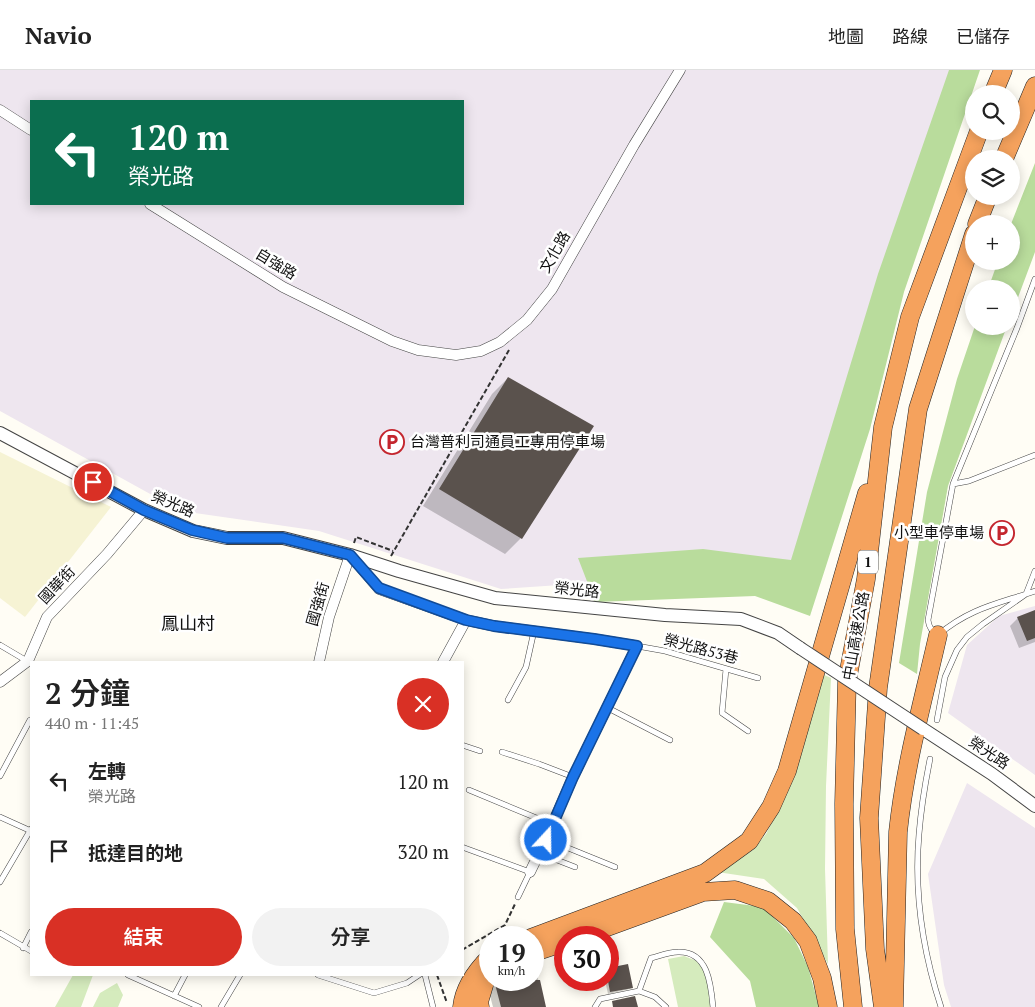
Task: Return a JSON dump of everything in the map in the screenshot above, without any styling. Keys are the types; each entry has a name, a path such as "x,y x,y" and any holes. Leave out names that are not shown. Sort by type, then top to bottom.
{"highway":[{"path":"997,85 1003,70"},
{"path":"1008,150 1035,86"},
{"name":"中山高速公路","path":"853,1007 845,929 844,804 847,681 866,579 883,427 910,317 976,140"},
{"name":"中山高速公路","path":"883,1007 875,948 869,818 878,688 918,409 965,262"},
{"path":"544,933 705,873 749,841 771,807 787,771 865,499 883,427"},
{"path":"894,1007 900,806 908,758 938,636"},
{"path":"610,926 703,892 734,890 768,902 793,921 808,941 822,978 828,1007"},
{"path":"462,1007 463,999 479,967"},
{"path":"480,1007 479,1002 482,991"}],"street":[{"name":"文化路","path":"392,341 418,350 456,355 482,351 500,342 527,320 552,288 634,145 680,70"},
{"path":"0,110 30,129"},
{"name":"自強路","path":"152,205 284,287 392,341"},
{"name":"榮光路","path":"0,433 144,510 192,530 227,538 283,538 350,555 495,598 665,615 740,619 778,633 992,774 1035,806"},
{"name":"國華街","path":"0,682 28,661 47,618 107,554 144,510"},
{"path":"350,555 379,588 466,620 494,626 637,646 573,777 530,872"},
{"name":"國強街","path":"319,661 329,616 350,555"},
{"path":"445,661 466,620"}],"lane":[{"path":"1035,279 953,484 928,620 929,626 938,636 950,625 978,609 1035,593"},
{"path":"953,484 969,481 1035,455"},
{"path":"938,720 946,677 957,650 967,637 983,624 1026,594 1035,571"},
{"path":"508,700 526,667 534,631"},
{"path":"0,645 28,661"},
{"name":"榮光路53巷","path":"637,646 665,651 758,678"},
{"path":"726,669 722,714 748,731"},
{"path":"608,708 670,740"},
{"path":"0,776 30,720"},
{"path":"464,745 480,751"},
{"path":"502,752 573,777"},
{"path":"930,759 919,835 918,883 922,928 929,964 941,1007"},
{"path":"469,790 552,824"},
{"path":"0,817 30,830"},
{"path":"0,882 30,832"},
{"path":"546,840 615,867"},
{"path":"464,848 530,872 518,897"},
{"path":"539,853 575,867"},
{"path":"0,933 30,951"},
{"path":"23,948 30,934"},
{"path":"639,990 651,958 678,952 695,955 704,965 711,988 713,1007"},
{"path":"130,976 199,1007"},
{"path":"174,996 184,976"},
{"path":"221,1007 239,976"},
{"path":"321,976 374,993 407,983 418,976"},
{"path":"425,976 434,1007"},
{"path":"595,1007 600,999 639,990 655,997 666,1007"}],"path":[{"path":"384,566 512,345"},
{"path":"350,555 356,537 393,551"},
{"path":"464,949 505,925 518,897"},
{"path":"437,976 449,1007"}],"shaded area":[{"path":"0,70 964,70 796,569 501,589 319,531 181,511 0,411"},
{"path":"0,452 111,507 25,617 0,598"},
{"path":"1035,606 1035,775 948,713 967,645 999,616"},
{"path":"967,783 1035,828 1035,1007 951,1007 944,985 928,874"}],"green space":[{"path":"949,70 980,70 975,85 965,85 965,114 904,292 870,429 810,616 755,596 595,602 578,558 703,549 791,560 878,274"},
{"path":"1035,163 1035,252 1020,292 1020,280 991,280 995,270 1020,270 1020,215 1015,215"},
{"path":"972,335 1004,335 948,486 920,644 917,674 899,663 927,492 957,379"},
{"path":"822,674 831,678 826,786 825,869 828,964 797,908 764,879 717,872 753,850 766,834 787,794 802,752"},
{"path":"724,902 763,907 794,938 808,967 819,1007 756,1007 750,981 710,937"},
{"path":"684,956 702,963 709,979 713,1007 678,1007 668,959"},
{"path":"72,976 93,976 81,1007 55,1007"},
{"path":"117,983 123,995 118,1007 93,1007 100,993"}],"building":[{"path":"508,377 594,426 522,539 439,489"},
{"path":"1035,610 1035,638 1027,641 1017,617"},
{"path":"628,964 633,988 619,990 619,966"},
{"path":"497,991 542,991 546,1007 501,1007"},
{"path":"635,996 638,1007 613,1007 612,1001"}],"place":[{"name":"台灣普利司通員工專用停車場","path":"392,442"},
{"name":"小型車停車場","path":"1002,533"}],"district":[{"name":"鳳山村","path":"188,624"}],"route":[{"path":"93,482 144,510 192,530 227,538 283,538 350,555 379,588 466,620 494,626 637,646 573,777 546,840"}]}
